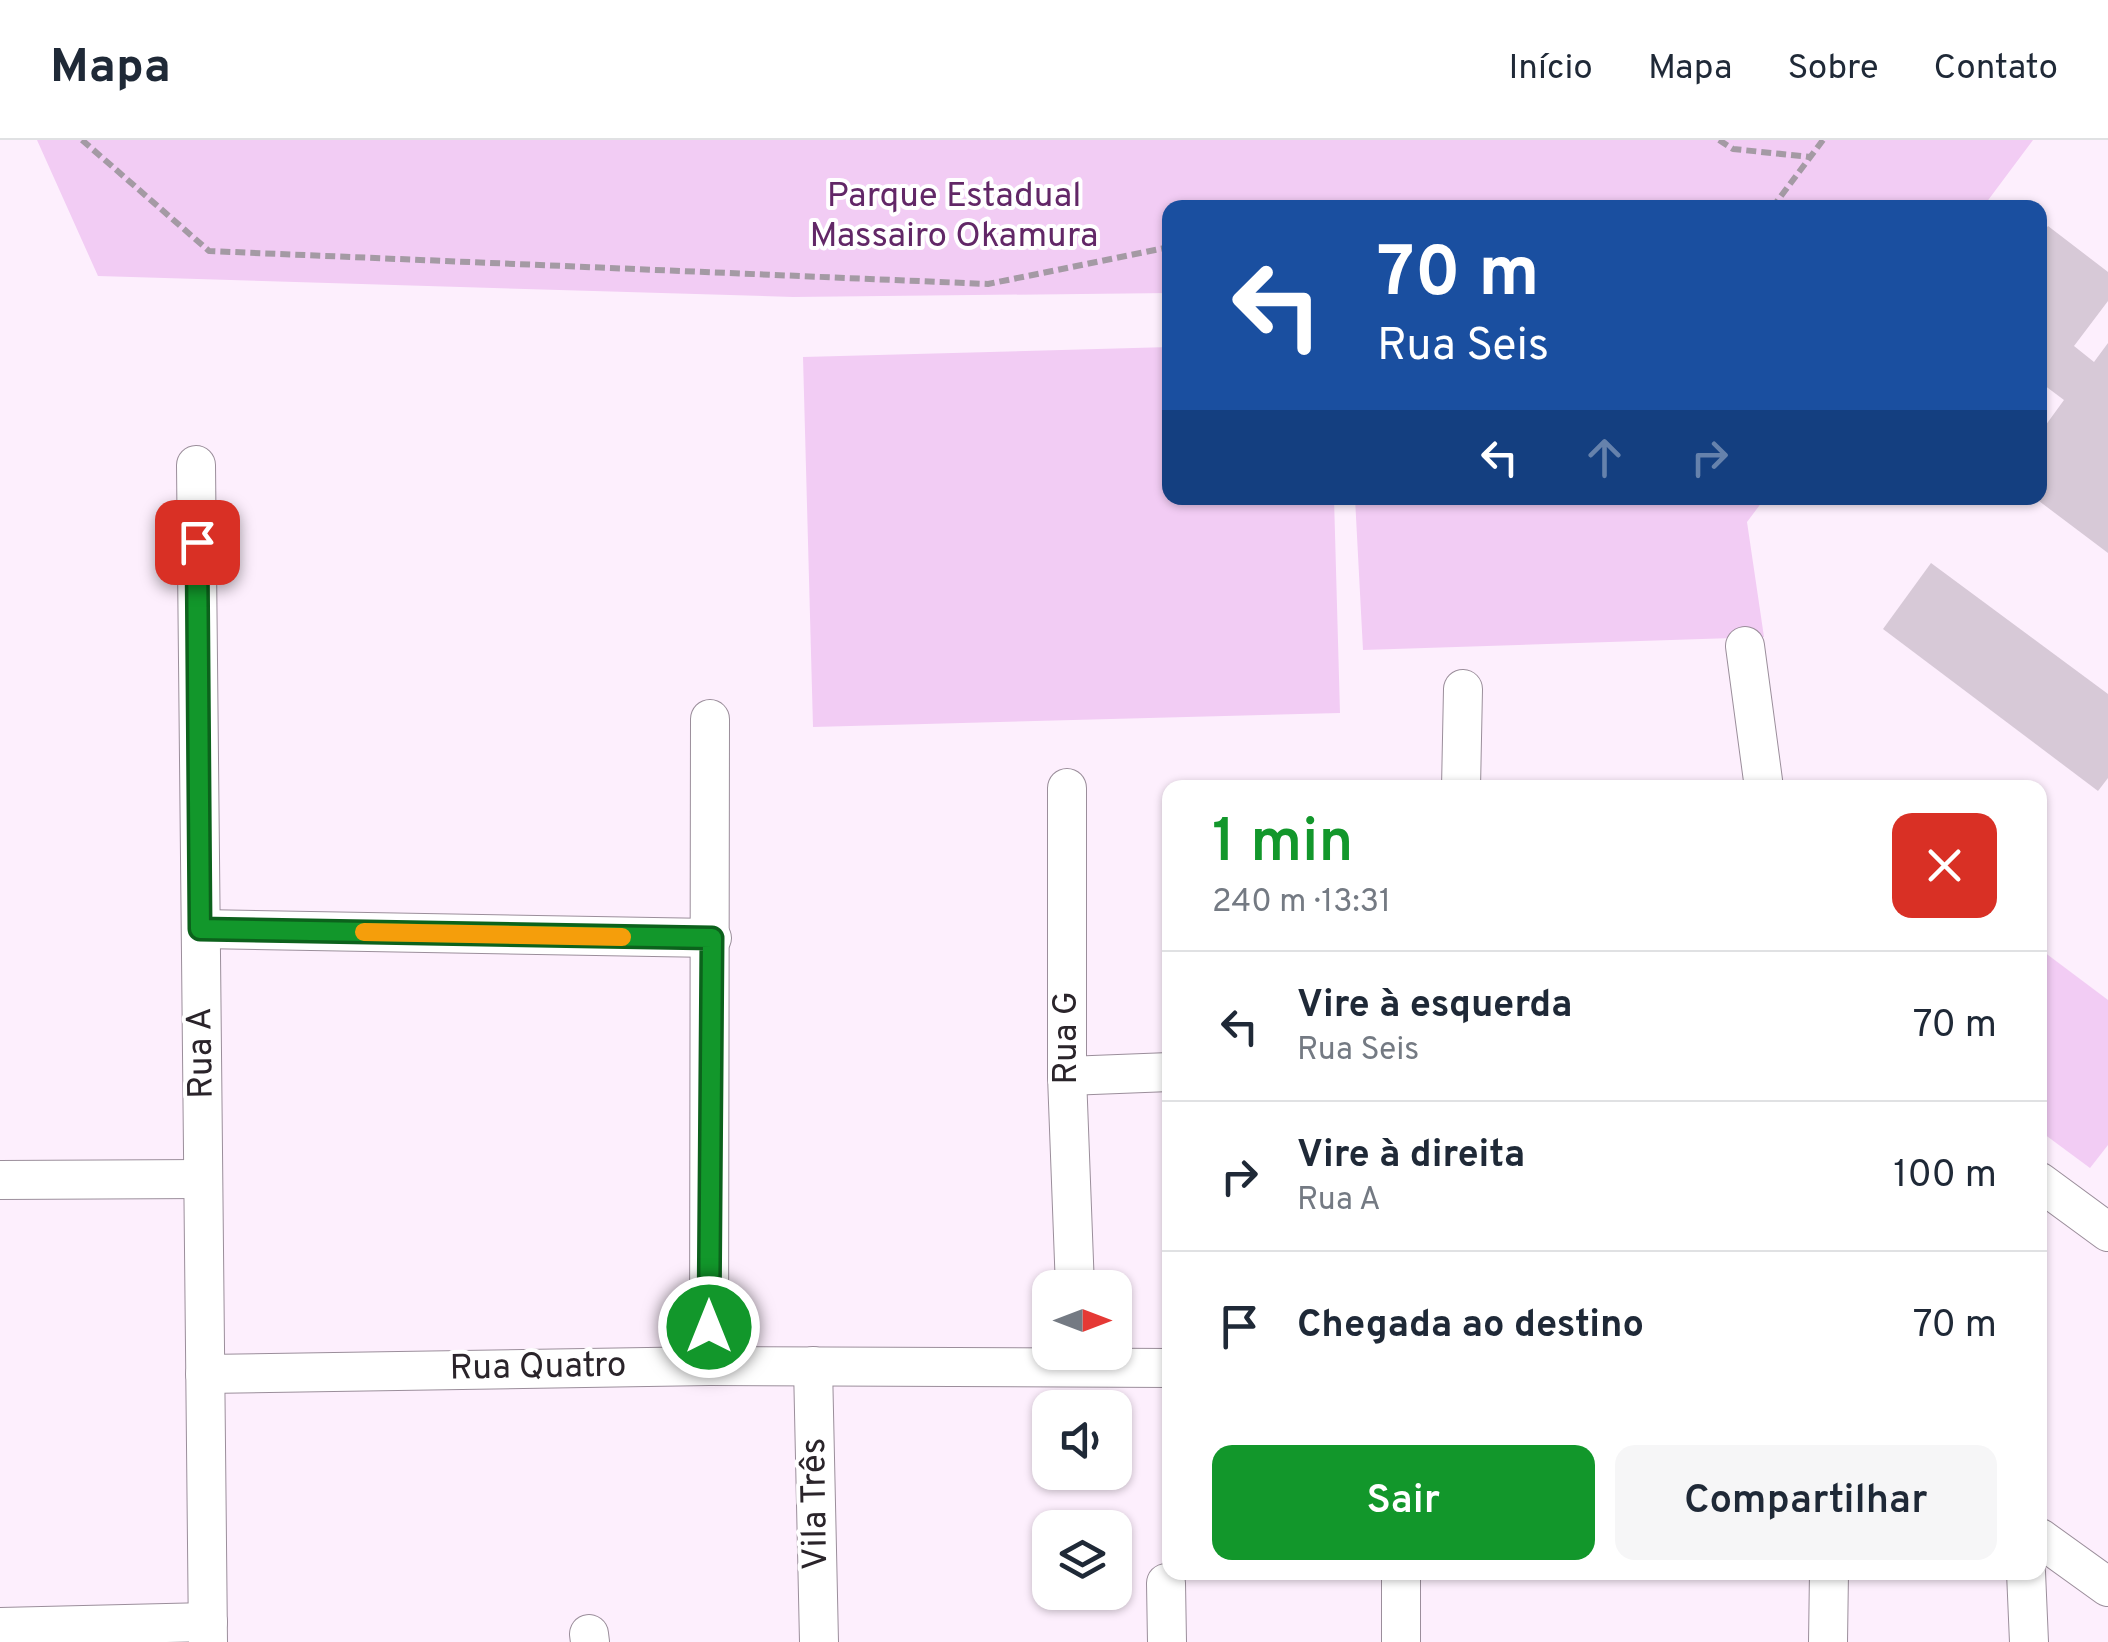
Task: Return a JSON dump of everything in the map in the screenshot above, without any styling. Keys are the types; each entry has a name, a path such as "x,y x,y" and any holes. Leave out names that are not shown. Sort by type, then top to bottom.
{"street":[{"name":"Rua A","path":"196,465 208,1632"},
{"path":"1746,646 1763,780"},
{"path":"1461,780 1462,689"},
{"path":"709,1366 710,719"},
{"name":"Rua G","path":"1067,788 1067,1076 1074,1270"},
{"path":"200,929 712,938"},
{"path":"1067,1076 1162,1072"},
{"path":"0,1180 203,1179"},
{"path":"2047,1187 2108,1232"},
{"name":"Rua Quatro","path":"205,1374 1032,1361"},
{"name":"Rua Quatro","path":"1132,1365 1162,1367"},
{"name":"Vila Três","path":"813,1366 818,1642"},
{"path":"2047,1543 2108,1587"},
{"path":"1401,1642 1402,1580"},
{"path":"1828,1642 1829,1580"},
{"path":"2026,1580 2029,1642"},
{"path":"1166,1583 1168,1642"},
{"path":"0,1627 208,1632"}],"path":[{"path":"82,140 209,251 988,284 1162,249"},
{"path":"1719,140 1732,149 1811,156"},
{"path":"1778,200 1824,140"}],"green space":[{"name":"Parque Estadual Massairo Okamura","path":"37,140 2033,140 1988,200 1162,200 1162,293 793,297 98,276"},
{"path":"1162,347 1162,505 1334,505 1340,713 813,727 803,357"},
{"path":"1355,505 1760,505 1747,522 1764,637 1363,650"},
{"path":"2047,954 2108,1000 2108,1145 2090,1168 2047,1136"}],"building":[{"path":"2047,227 2108,272 2108,301 2074,346 2094,362 2108,343 2108,553 2044,505 2047,423 2064,400 2047,387"},
{"path":"1931,563 2108,694 2108,778 2098,791 1883,629"}],"slow traffic":[{"path":"364,932 622,937"}],"route":[{"path":"197,542 200,929 712,938 709,1327"}]}
